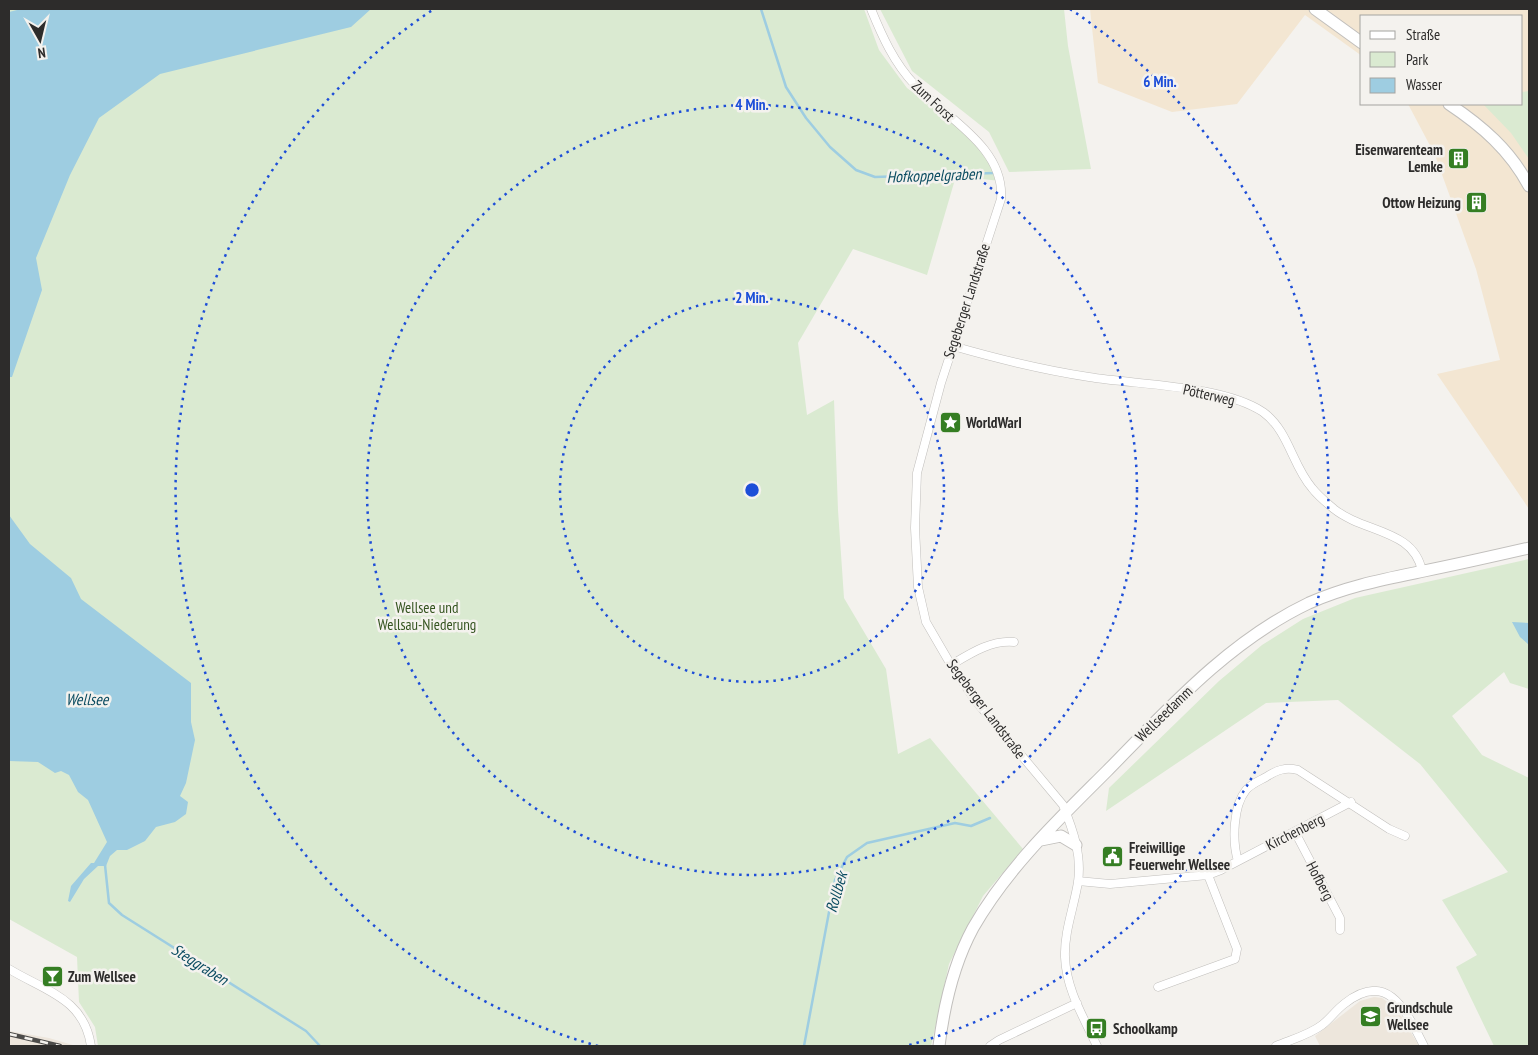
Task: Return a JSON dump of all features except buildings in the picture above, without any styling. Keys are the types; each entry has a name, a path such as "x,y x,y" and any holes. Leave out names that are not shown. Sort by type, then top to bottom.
{"main road":[{"path":"1315,9 1360,42"},
{"path":"1450,105 1480,126 1501,146 1529,186"},
{"name":"Wellseedamm","path":"939,1046 951,981 961,953 991,899 1039,841 1066,813 1187,692 1254,634 1309,604 1368,582 1529,548"},
{"path":"1039,841 1052,836 1061,836 1076,845"}],"street":[{"name":"Zum Forst","path":"871,9 888,50 914,84 988,153 996,167 1002,187"},
{"name":"Segeberger Landstraße","path":"1002,187 1001,199 953,346 921,456 914,493 918,587 923,614 932,635 951,665 975,700 1063,804 1076,845 1078,881 1065,956 1067,974 1076,1003 1097,1046"},
{"name":"Pötterweg","path":"953,346 1028,367 1178,388 1231,398 1246,404 1263,413 1282,433 1311,488 1348,518 1408,544 1418,558 1422,571"},
{"path":"951,665 987,646 1005,641 1014,642"},
{"path":"1238,861 1235,850 1238,807 1241,798 1249,787 1276,771 1290,768 1298,770 1351,802 1389,829 1405,836"},
{"name":"Kirchenberg","path":"1078,881 1110,884 1208,875 1351,802"},
{"name":"Hofberg","path":"1295,832 1340,918 1340,930"},
{"path":"1158,988 1235,959 1237,949 1208,875"},
{"path":"9,969 51,991 70,1004 84,1023 91,1046"},
{"path":"1276,1046 1321,1026 1344,1003 1366,990 1375,989 1394,999 1405,1011 1424,1046"},
{"path":"990,1046 1076,1003"}],"shaded area":[{"path":"1090,9 1529,9 1529,509 1437,374 1500,360 1476,269 1435,155 1409,105 1523,105 1523,15 1360,15 1360,55 1305,15 1237,104 1172,112 1098,83"},
{"name":"Grundschule Wellsee","path":"1374,997 1382,998 1397,1009 1419,1046 1320,1046 1315,1036 1360,1001"},
{"path":"9,1031 49,1038 76,1046 9,1046"}],"green space":[{"name":"Wellsee und Wellsau-Niederung","path":"9,9 864,9 879,50 907,88 978,138 1000,181 956,176 927,275 853,249 798,343 807,415 834,400 838,510 844,598 886,669 898,754 930,738 1023,849 983,896 949,964 931,1046 98,1046 95,1027 79,1002 77,957 9,919"},
{"path":"880,9 1064,9 1068,46 1091,169 1009,172 989,132 912,71"},
{"path":"1529,91 1529,159 1511,133 1484,105 1523,105 1523,92"},
{"path":"1529,559 1529,689 1510,683 1504,672 1452,716 1482,755 1529,778 1529,1046 1494,1046 1456,967 1477,955 1442,900 1508,872 1420,764 1338,700 1266,703 1106,811 1109,788 1219,681 1262,645 1303,619 1355,598"}],"water":[{"path":"21,9 371,9 351,27 160,74 99,118 70,175 36,258 42,290 12,377 9,377 9,12"},
{"name":"Wellsee","path":"9,515 30,544 71,578 81,599 191,683 191,722 195,740 186,783 180,796 188,802 186,814 175,822 156,827 145,841 127,850 117,850 110,856 106,866 98,866 84,879 70,902 68,901 71,886 91,863 94,863 107,842 88,800 78,792 69,775 61,771 55,773 38,762 9,761"},
{"path":"1512,622 1529,623 1529,645 1520,637"}],"waterway":[{"name":"Hofkoppelgraben","path":"761,9 786,87 806,118 830,147 856,170 875,177 994,173"},
{"name":"Rollbek","path":"804,1046 835,880 847,857 867,843 955,823 971,826 990,818"},
{"name":"Steggraben","path":"105,865 109,903 122,915 306,1031 320,1046"}],"railway":[{"path":"9,1034 60,1046"}],"place":[{"name":"Eisenwarenteam Lemke","path":"1459,159"},
{"name":"Ottow Heizung","path":"1477,203"},
{"name":"WorldWarI","path":"950,423"},
{"name":"Freiwillige Feuerwehr Wellsee","path":"1113,857"},
{"name":"Zum Wellsee","path":"52,977"},
{"name":"Grundschule Wellsee","path":"1371,1017"},
{"name":"Schoolkamp","path":"1097,1029"}]}
